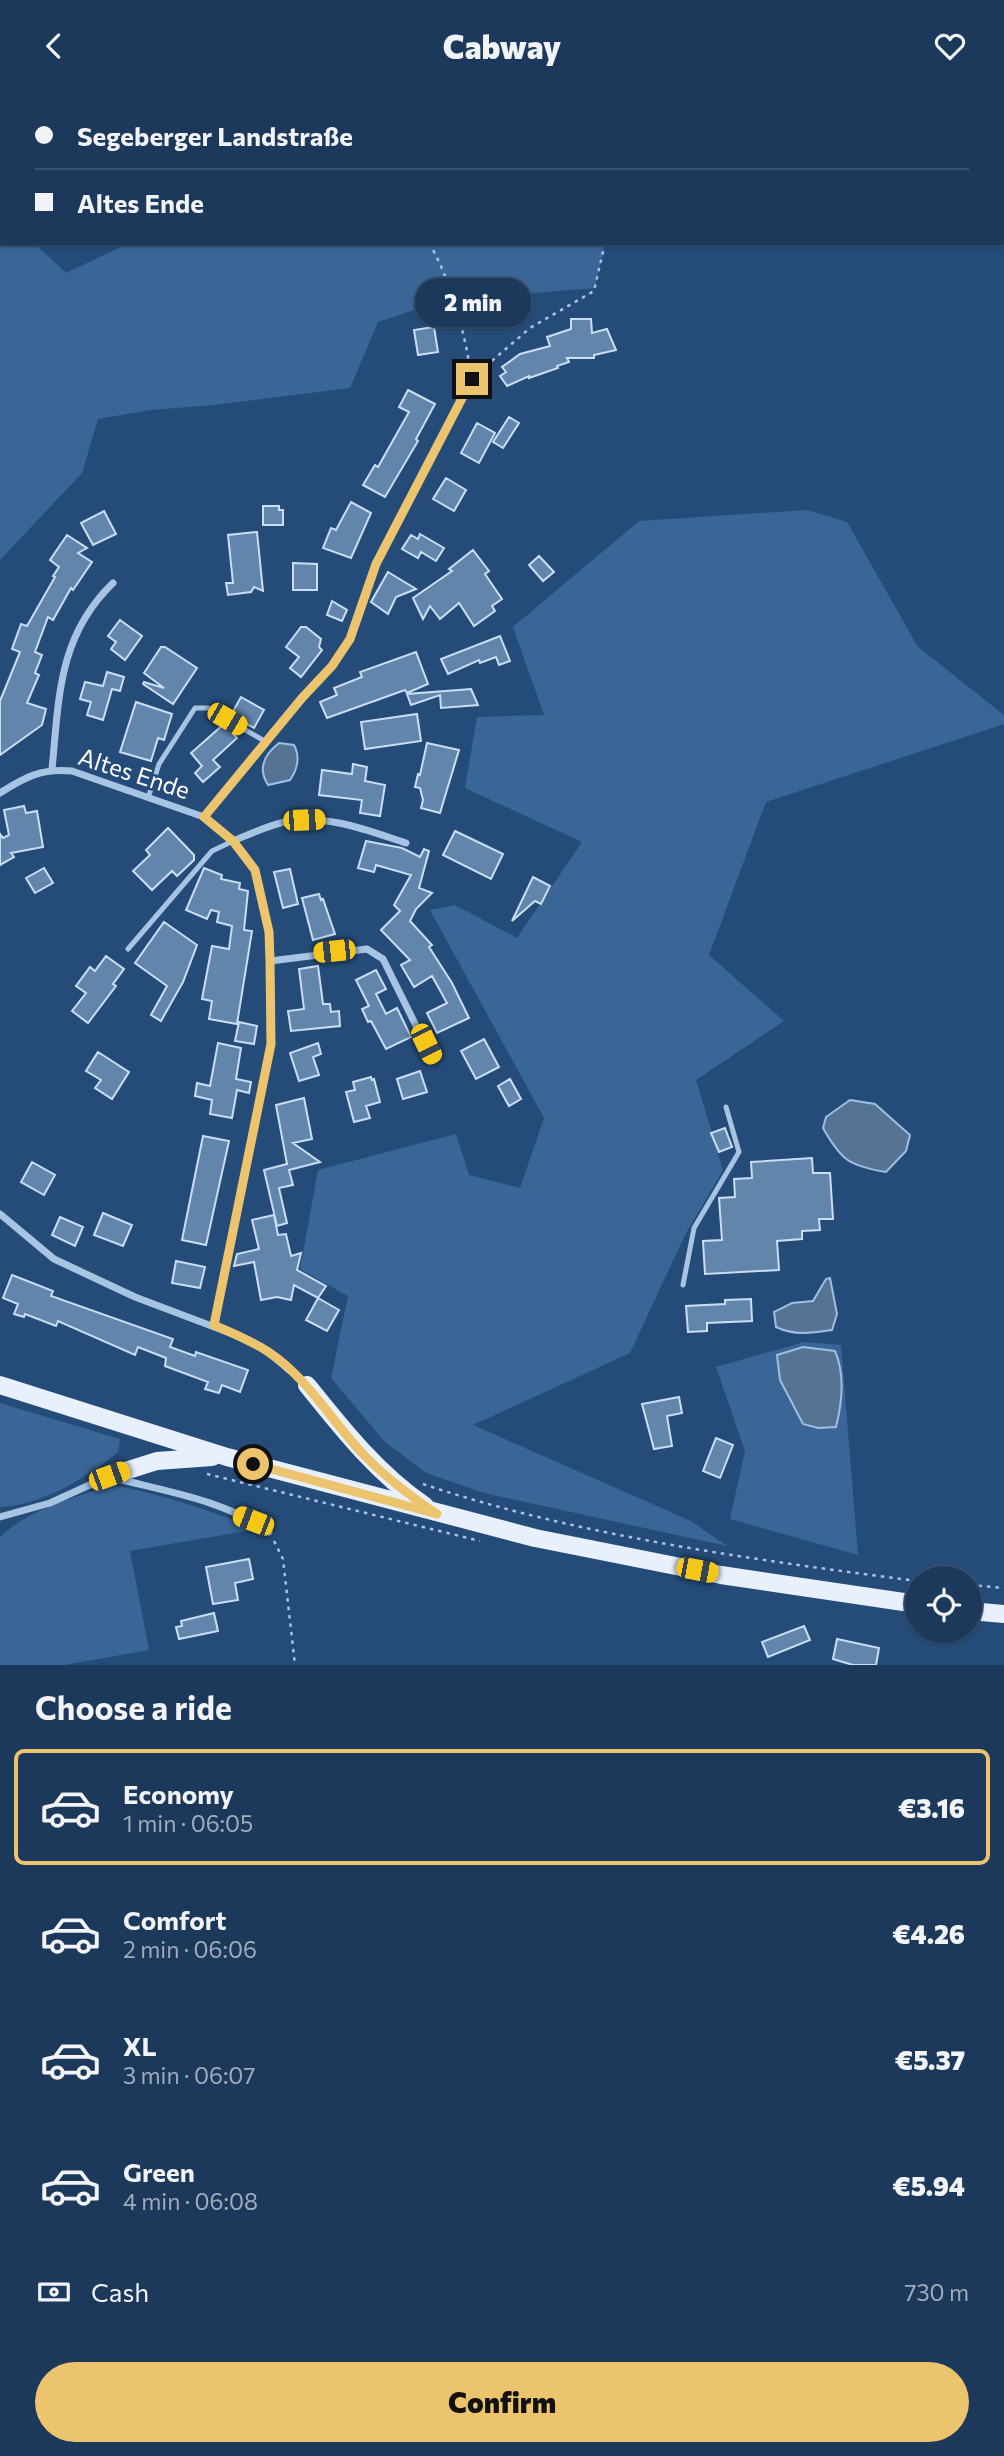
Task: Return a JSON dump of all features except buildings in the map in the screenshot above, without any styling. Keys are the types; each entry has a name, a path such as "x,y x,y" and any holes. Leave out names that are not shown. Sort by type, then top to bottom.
{"main road":[{"path":"0,1385 227,1457 535,1538 721,1575 905,1602"},
{"path":"307,1385 362,1453 405,1492 437,1514"},
{"path":"109,1476 157,1461 227,1457"},
{"path":"982,1612 1004,1614"}],"street":[{"name":"Altes Ende","path":"0,793 23,778 52,769 83,775 204,817 302,698 332,666 350,639 376,564 472,379"},
{"path":"52,769 58,699 69,650 92,603 113,583"},
{"path":"204,817 233,841 255,870 269,932 270,961 271,1044 214,1325"},
{"path":"233,841 288,821 321,820 352,826 406,843"},
{"path":"270,961 357,949 376,952 383,959 433,1060"},
{"path":"0,1213 54,1259 135,1297 214,1325 268,1352 307,1385"},
{"path":"0,1517 50,1503 109,1476 211,1504 253,1521 269,1532"}],"lane":[{"path":"148,798 159,764 195,708 208,708 266,742"},
{"path":"128,949 212,851 233,841"},
{"path":"683,1285 694,1228 739,1152 726,1107"}],"path":[{"path":"430,245 438,258 465,333 472,379"},
{"path":"472,379 530,328 594,291 605,245"},
{"path":"442,1491 698,1549 905,1579"},
{"path":"269,1532 283,1559 295,1665"},
{"path":"982,1586 1004,1588"}],"shaded area":[{"path":"0,245 36,245 66,273 125,245 605,245 595,288 445,300 378,322 350,388 150,410 98,419 82,473 0,560"},
{"path":"807,510 847,522 918,647 1004,715 1004,724 766,802 709,955 784,1021 696,1080 723,1170 685,1235 630,1353 473,1425 691,1521 727,1546 484,1493 426,1473 384,1441 331,1378 348,1296 300,1269 318,1170 456,1134 469,1175 520,1188 544,1118 430,910 455,905 517,938 582,842 465,788 477,717 544,715 513,627 639,521"},
{"path":"279,743 294,745 297,754 295,771 290,780 268,785 263,773 264,762"},
{"path":"850,1100 875,1104 910,1135 906,1151 886,1172 847,1160 835,1148 823,1128 826,1117"},
{"path":"830,1278 837,1314 832,1330 797,1333 776,1327 774,1312 792,1303 813,1301 826,1279"},
{"path":"804,1342 841,1345 858,1555 730,1519 745,1451 716,1367"},
{"path":"803,1347 835,1351 842,1389 836,1427 818,1428 803,1424 780,1380 777,1355"},
{"path":"0,1403 120,1439 118,1452 78,1480 48,1496 0,1507"},
{"path":"111,1485 186,1504 258,1529 130,1551 149,1650 64,1665 0,1665 0,1537 38,1512"}],"route":[{"path":"253,1464 437,1514 405,1492 362,1453 307,1385 285,1366 246,1339 214,1325 271,1044 270,961 269,932 255,870 233,841 204,817 302,698 332,666 350,639 376,564 426,463 461,405 472,379"}]}
